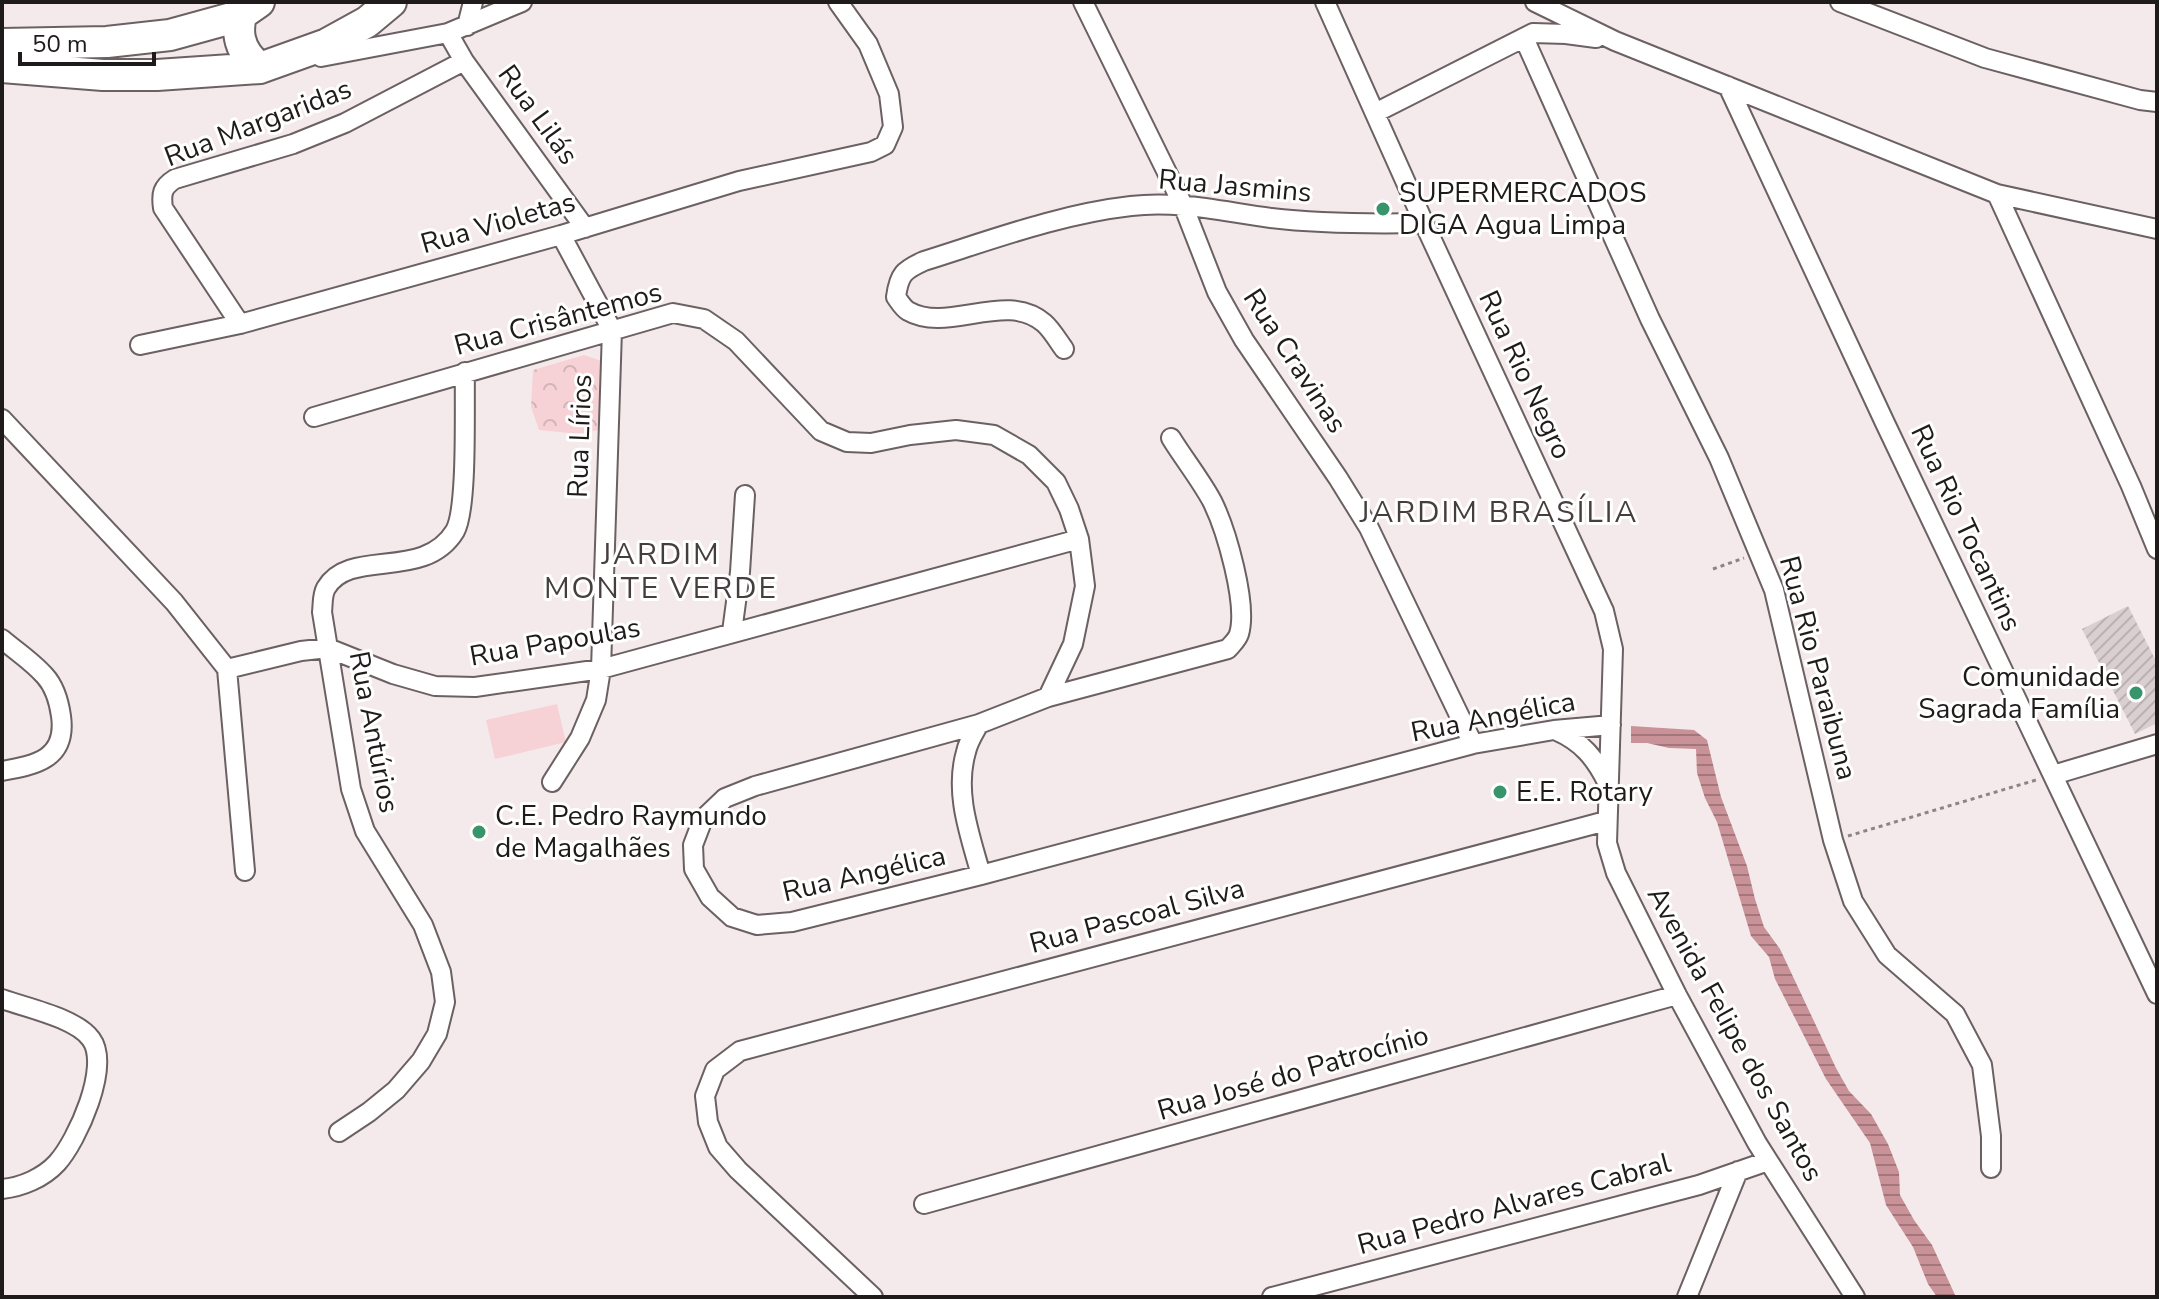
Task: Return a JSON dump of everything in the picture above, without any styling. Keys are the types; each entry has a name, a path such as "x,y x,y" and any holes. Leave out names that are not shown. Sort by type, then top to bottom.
{"main road":[{"path":"2,67 103,75 157,75 260,68 327,44 367,22 391,2"},
{"path":"2,44 107,42 170,35 248,7 242,48 247,58 260,68"}],"street":[{"path":"467,26 473,2"},
{"path":"260,68 448,33 522,2"},
{"name":"Rua Violetas","path":"140,345 240,324 561,235 739,181 871,152 885,145 893,127 889,94 868,44 838,2"},
{"name":"Rua Cravinas","path":"1083,2 1183,205 1217,292 1244,340 1369,528 1473,744"},
{"name":"Rua Rio Negro","path":"1325,2 1604,611 1613,649 1608,785"},
{"name":"Rua Rio Paraibuna","path":"1526,2 1535,14 1528,36 1650,319 1719,458 1774,590 1833,840 1853,901 1887,955 1955,1014 1982,1065 1991,1136 1991,1168"},
{"path":"1535,2 1615,41 1997,194 2157,229"},
{"path":"1840,2 1985,58 2157,102"},
{"name":"Rua Lilás","path":"448,33 464,61 585,228"},
{"path":"1375,113 1528,36 1566,34 1615,41"},
{"name":"Rua Margaridas","path":"240,324 163,208 161,196 165,185 175,179 293,144 345,123 464,61"},
{"name":"Rua Rio Tocantins","path":"1728,86 2157,994"},
{"path":"1997,194 2157,549"},
{"name":"Rua Jasmins","path":"1064,349 1044,323 1026,314 1001,310 927,317 906,311 896,297 898,282 907,269 924,261 1068,217 1132,205 1183,205 1352,224 1424,223"},
{"path":"561,235 612,330"},
{"name":"Rua Crisântemos","path":"314,417 673,313 704,319 736,341 821,431 847,442 871,443 956,430 994,435 1029,455 1056,482 1079,539 1085,586 1073,644 1048,697"},
{"name":"Rua Lírios","path":"552,782 580,738 591,713 601,669 612,330"},
{"name":"Rua Antúrios","path":"339,1132 396,1090 421,1061 437,1034 445,1002 441,972 423,925 365,831 351,789 322,612 324,591 334,578 357,567 417,560 441,548 456,529 462,503 465,372"},
{"path":"2,419 174,602 227,669 245,871"},
{"name":"Rua Angélica","path":"1171,438 1211,500 1225,532 1242,619 1238,638 1228,649 1048,697 979,724 755,786 725,798 703,819 693,845 694,869 710,897 732,917 757,925 792,922 1473,744 1554,730 1611,725"},
{"path":"732,632 745,495"},
{"name":"Rua Papoulas","path":"328,648 393,674 435,686 475,687 601,669 1079,539"},
{"path":"2,639 47,677 58,700 63,730 55,752 36,765 2,771"},
{"path":"227,669 301,651 328,648"},
{"path":"979,724 966,752 961,783 964,812 981,875"},
{"path":"1554,730 1587,749 1608,785"},
{"path":"2053,775 2157,744"},
{"name":"Avenida Felipe dos Santos","path":"1608,785 1607,843 1616,873 1677,995 1768,1161 1855,1297"},
{"name":"Rua Pascoal Silva","path":"873,1297 738,1170 718,1147 708,1122 705,1096 715,1070 740,1051 1606,821"},
{"name":"Rua José do Patrocínio","path":"924,1204 1677,995"},
{"path":"2,999 74,1024 92,1040 98,1061 92,1095 72,1142 56,1165 33,1181 2,1189"},
{"name":"Rua Pedro Alvares Cabral","path":"1272,1297 1324,1290 1699,1185 1768,1161"},
{"path":"1687,1297 1738,1171"}],"path":[{"path":"1713,569 1758,552"},
{"path":"1833,840 2053,775"}],"green space":[{"path":"584,355 602,361 599,430 578,434 539,430 531,407 533,370"},
{"path":"557,704 566,742 495,759 486,720"}],"shaded area":[{"path":"1631,726 1694,730 1707,740 1721,797 1747,866 1764,927 1780,949 1849,1091 1871,1114 1888,1144 1899,1172 1900,1195 1932,1245 1956,1297 1937,1297 1928,1284 1913,1247 1886,1205 1870,1143 1826,1079 1775,979 1769,957 1751,936 1717,822 1697,773 1696,749 1631,743"}],"building":[{"name":"Comunidade Sagrada Família","path":"2128,606 2157,663 2157,723 2135,734 2082,629"}],"place":[{"name":"SUPERMERCADOS DIGA Agua Limpa","path":"1383,209"},
{"name":"Comunidade Sagrada Família","path":"2136,693"},
{"name":"E.E. Rotary","path":"1500,792"},
{"name":"C.E. Pedro Raymundo de Magalhães","path":"479,832"}],"district":[{"name":"JARDIM BRASÍLIA","path":"1499,512"},
{"name":"JARDIM MONTE VERDE","path":"661,571"}]}
